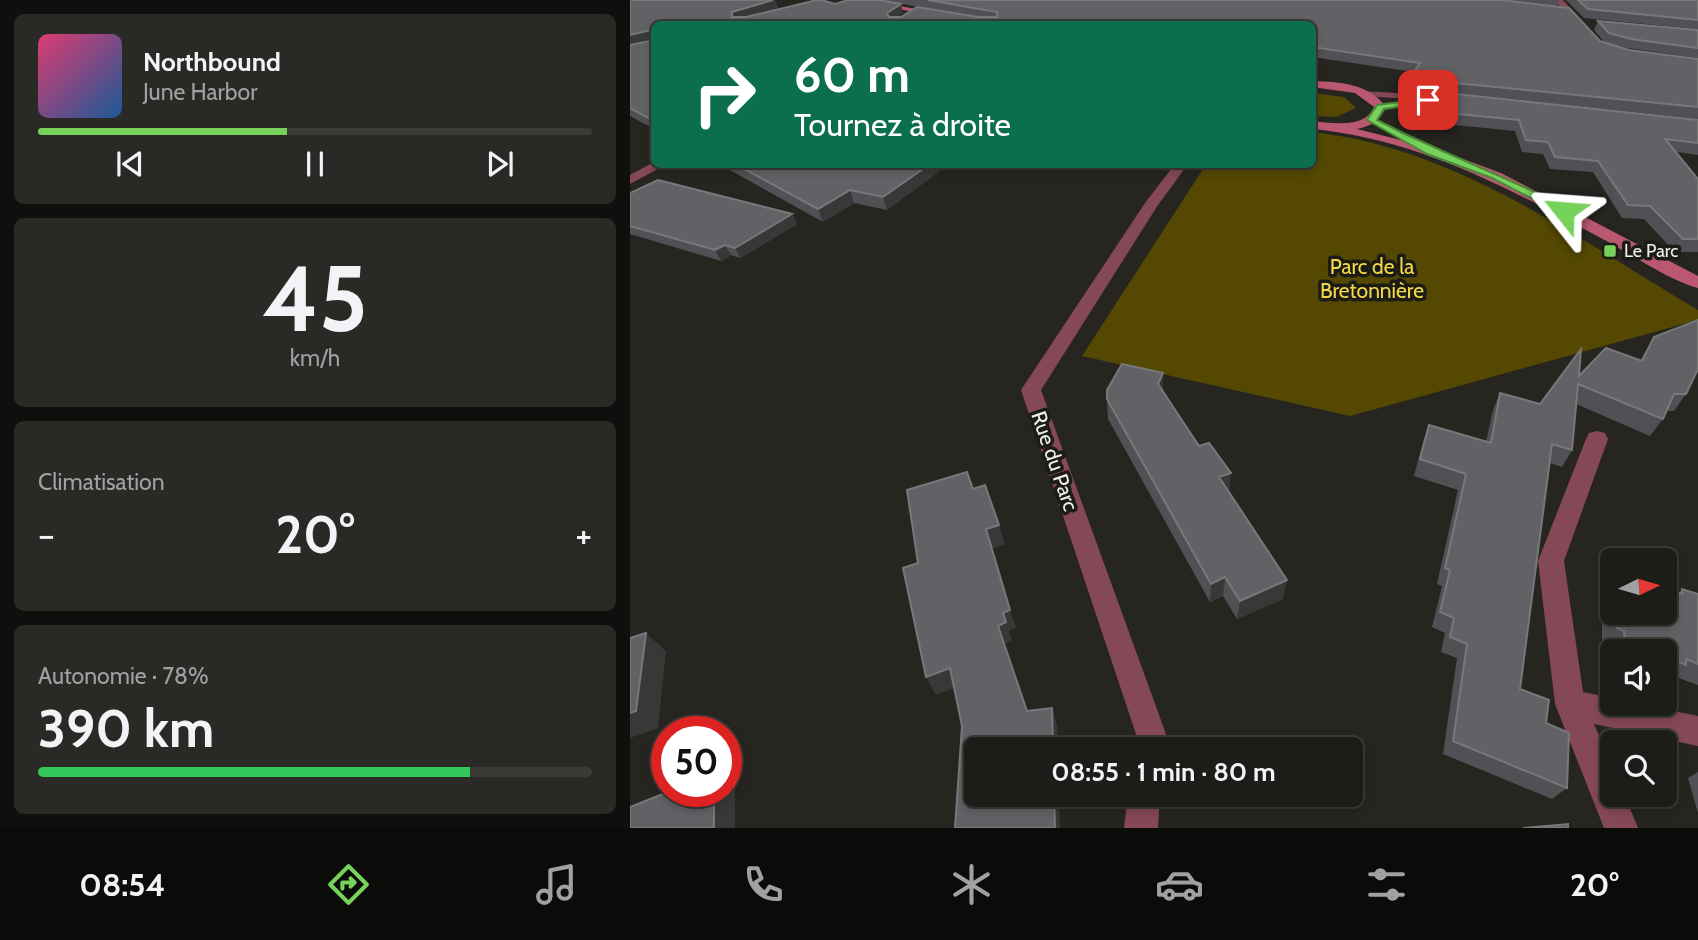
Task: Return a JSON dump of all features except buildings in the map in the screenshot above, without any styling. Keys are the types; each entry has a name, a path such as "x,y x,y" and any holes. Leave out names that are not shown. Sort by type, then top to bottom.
{"main road":[{"path":"852,0 975,21"},
{"path":"917,11 938,4"},
{"path":"1316,84 1364,93 1380,107 1371,120 1332,126"},
{"path":"1371,120 1430,152"},
{"path":"1316,124 1332,126 1430,152 1496,176 1698,283"}],"street":[{"path":"1558,0 1564,12 1581,24 1588,35"},
{"path":"907,18 917,11"},
{"path":"1581,24 1593,24"},
{"path":"1364,93 1457,99 1380,107"},
{"path":"630,180 653,168"},
{"name":"Rue du Parc","path":"1151,737 1031,390 1152,203 1179,168"},
{"path":"1597,439 1551,561 1570,704 1621,828"},
{"path":"1570,704 1698,731"},
{"path":"1141,828 1143,807"}],"green space":[{"path":"1316,94 1344,97 1356,108 1336,117 1316,116"},
{"name":"Parc de la Bretonnière","path":"1316,133 1366,142 1418,157 1514,200 1561,227 1698,310 1698,320 1350,416 1082,356 1203,169 1316,168"}],"place":[{"name":"Le Parc","path":"1610,251"}],"route":[{"path":"1428,100 1380,107 1371,120 1430,152 1496,176 1564,211"}]}
